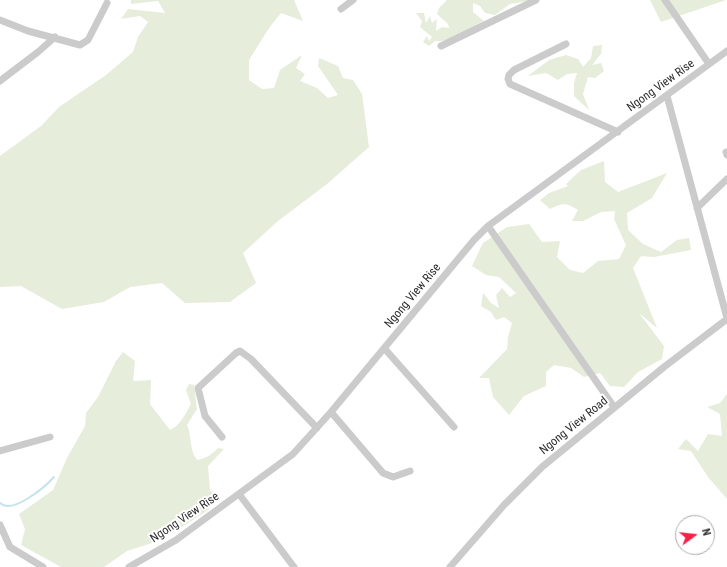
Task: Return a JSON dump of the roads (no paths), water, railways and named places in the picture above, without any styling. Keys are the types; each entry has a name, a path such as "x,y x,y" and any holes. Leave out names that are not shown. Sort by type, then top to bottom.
{"street":[{"path":"341,9 353,0"},
{"path":"441,46 536,0"},
{"path":"665,0 709,64"},
{"path":"0,20 28,31 55,37 80,45 84,44 91,35 107,3"},
{"path":"0,81 55,37"},
{"path":"566,44 514,70 509,75 508,79 510,84 618,132"},
{"name":"Ngong View Rise","path":"129,567 176,540 293,454 331,412 474,240 488,226 667,96 727,50"},
{"path":"667,96 727,318"},
{"path":"697,208 727,179"},
{"path":"488,226 614,407"},
{"name":"Ngong View Road","path":"450,567 528,480 614,407 727,318"},
{"path":"384,348 454,427"},
{"path":"222,437 205,416 198,388 218,368 240,351 251,359 317,428"},
{"path":"331,412 387,476 393,477 410,471"},
{"path":"0,451 50,437"},
{"path":"239,494 294,567"},
{"path":"0,525 10,547 43,567"}],"waterway":[{"path":"0,503 5,506 20,503 36,493 54,477"}]}
